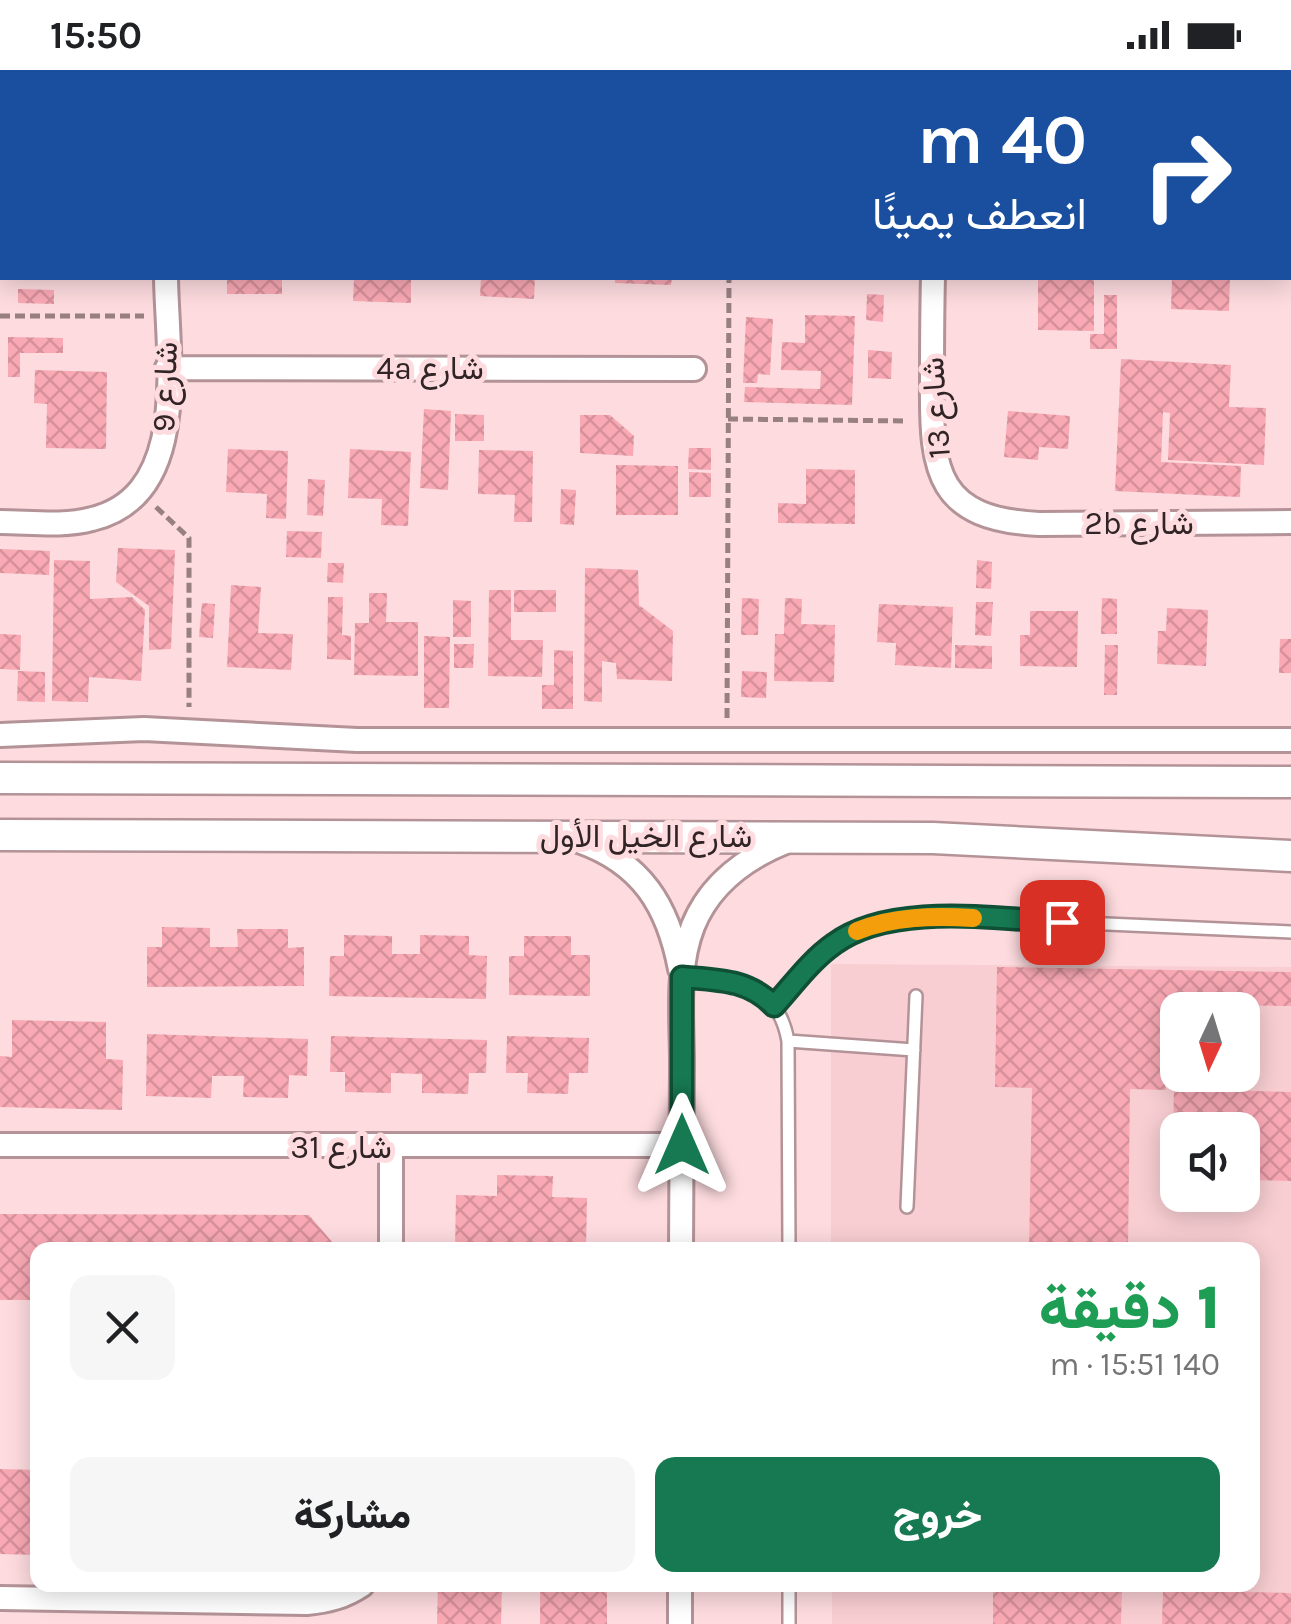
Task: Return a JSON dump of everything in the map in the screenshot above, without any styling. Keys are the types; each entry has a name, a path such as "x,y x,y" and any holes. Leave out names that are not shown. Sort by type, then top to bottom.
{"main road":[{"name":"شارع الخيل الأول","path":"0,778 1291,782"},
{"name":"شارع الخيل الأول","path":"0,835 801,836 1130,846 1291,856"}],"street":[{"name":"شارع 9","path":"140,491 152,474 166,434 166,280"},
{"name":"شارع 13","path":"932,280 933,454 947,486 972,509 987,516"},
{"name":"4a شارع","path":"167,368 694,369"},
{"path":"0,522 80,522 112,512 140,491"},
{"name":"2b شارع","path":"987,516 1039,524 1291,522"},
{"path":"0,735 189,730 357,740 1291,740"},
{"path":"681,1242 682,977 693,927 721,884 762,851 801,836"},
{"path":"568,837 611,856 647,886 669,922 682,977"},
{"name":"شارع 31","path":"0,1145 682,1145"},
{"path":"391,1147 391,1242"},
{"path":"0,1598 306,1613 347,1592"},
{"path":"680,1592 680,1624"}],"lane":[{"path":"774,1006 837,941 874,924 948,917 1291,932"},
{"path":"682,977 754,988 782,1016 788,1041 789,1242"},
{"path":"907,1208 916,996"},
{"path":"788,1041 914,1050"},
{"path":"789,1592 789,1624"}],"path":[{"path":"727,741 729,280"},
{"path":"0,316 167,316"},
{"path":"728,419 932,421"},
{"path":"140,491 189,538 189,730"}],"shaded area":[{"path":"831,964 1291,967 1291,1624 832,1624 832,1592 1260,1592 1260,1242 831,1242"}],"building":[{"path":"227,280 282,280 282,294 227,294"},
{"path":"354,280 411,280 411,303 353,301"},
{"path":"481,280 535,280 534,299 480,296"},
{"path":"615,280 672,280 671,285"},
{"path":"1038,280 1094,280 1094,331 1038,330"},
{"path":"1172,280 1230,280 1229,311 1171,309"},
{"path":"18,289 54,290 54,304 18,303"},
{"path":"867,294 884,295 883,322 866,320"},
{"path":"1104,295 1117,295 1117,349 1090,349 1090,334 1104,334"},
{"path":"805,315 855,316 852,405 744,402 745,387 820,389 821,371 781,370 782,342 805,343"},
{"path":"746,317 773,319 770,375 758,374 757,383 743,383"},
{"path":"8,337 63,338 63,353 20,353 20,377 8,377"},
{"path":"868,350 892,352 891,379 868,378"},
{"path":"1121,359 1231,365 1229,407 1266,408 1264,465 1168,460 1170,413 1163,412 1161,462 1241,466 1240,497 1115,491"},
{"path":"35,370 107,372 106,449 46,448 47,404 34,403"},
{"path":"424,409 451,411 448,490 420,488"},
{"path":"1008,411 1070,416 1068,449 1039,447 1038,460 1004,457"},
{"path":"455,414 484,415 484,441 455,441"},
{"path":"580,415 610,415 634,436 633,456 580,453"},
{"path":"689,448 711,448 711,470 688,469"},
{"path":"228,449 288,451 286,519 266,518 267,494 226,492"},
{"path":"350,449 411,452 408,526 381,525 382,499 348,498"},
{"path":"479,450 533,451 532,522 514,522 515,495 478,494"},
{"path":"616,465 678,466 678,515 616,515"},
{"path":"806,469 855,470 855,524 778,523 778,503 806,504"},
{"path":"689,472 711,473 711,497 689,497"},
{"path":"308,479 325,480 323,516 307,515"},
{"path":"561,489 576,490 574,525 560,524"},
{"path":"287,531 322,532 321,558 286,557"},
{"path":"118,548 175,550 171,649 149,650 149,606 116,582"},
{"path":"0,549 50,551 49,575 0,573"},
{"path":"54,560 90,561 90,599 132,597 145,610 141,681 89,677 88,702 52,701"},
{"path":"977,560 992,562 991,589 976,588"},
{"path":"328,563 344,563 343,583 327,582"},
{"path":"585,568 638,570 639,605 673,631 672,681 617,679 616,663 602,661 602,702 584,701"},
{"path":"231,585 261,587 258,633 293,634 291,670 227,667"},
{"path":"489,590 511,590 511,640 543,640 542,677 488,676"},
{"path":"514,590 556,590 556,612 514,612"},
{"path":"369,593 387,593 386,622 418,622 418,676 354,675 355,623 369,623"},
{"path":"328,597 343,597 342,635 351,636 351,660 327,659"},
{"path":"742,598 759,599 758,635 741,635"},
{"path":"785,598 802,599 801,624 835,625 834,682 774,681 775,634 784,634"},
{"path":"1102,598 1117,599 1117,634 1101,634"},
{"path":"453,600 471,601 471,637 453,637"},
{"path":"976,602 993,602 991,636 975,635"},
{"path":"202,603 215,604 213,638 199,637"},
{"path":"879,604 953,607 951,668 895,665 896,643 877,642"},
{"path":"1167,608 1208,610 1206,666 1157,664 1158,631 1166,631"},
{"path":"1030,611 1078,611 1077,667 1020,666 1020,635 1030,635"},
{"path":"0,634 21,635 20,670 0,669"},
{"path":"424,636 450,637 449,708 424,708"},
{"path":"1280,639 1291,639 1291,673 1279,673"},
{"path":"454,644 474,644 473,668 454,668"},
{"path":"955,645 992,646 992,669 955,668"},
{"path":"1105,645 1118,645 1117,695 1104,695"},
{"path":"554,650 573,651 573,709 542,709 542,685 554,685"},
{"path":"18,671 45,672 45,702 17,701"},
{"path":"742,671 767,672 766,698 741,697"},
{"path":"162,927 210,928 210,947 238,947 237,929 288,929 288,948 304,947 304,986 147,987 147,947 162,947"},
{"path":"344,935 392,936 392,954 420,954 420,935 469,936 469,955 487,956 486,999 329,996 330,956 344,956"},
{"path":"524,936 571,936 571,955 590,955 590,996 509,995 509,956 524,956"},
{"path":"997,967 1291,972 1291,1006 1260,1006 1260,992 1160,992 1160,1090 1130,1089 1128,1242 1029,1242 1032,1088 995,1087"},
{"path":"12,1020 106,1022 106,1059 123,1060 122,1110 0,1107 0,1056 12,1057"},
{"path":"147,1034 308,1039 307,1076 289,1075 288,1098 243,1097 244,1076 212,1076 211,1098 146,1096"},
{"path":"331,1036 487,1040 486,1073 469,1073 468,1094 422,1093 422,1074 391,1073 391,1093 345,1092 345,1072 330,1072"},
{"path":"507,1036 589,1038 588,1073 569,1073 568,1094 527,1093 528,1073 506,1073"},
{"path":"1174,1092 1291,1092 1291,1181 1260,1180 1260,1112 1173,1112"},
{"path":"497,1175 553,1176 552,1197 587,1198 586,1242 455,1242 456,1195 497,1196"},
{"path":"0,1214 309,1215 332,1242 30,1242 30,1300 0,1300"},
{"path":"0,1469 30,1470 30,1555 0,1554"},
{"path":"438,1592 502,1592 501,1624 437,1624"},
{"path":"540,1592 607,1592 607,1624 540,1624"},
{"path":"993,1592 1122,1592 1121,1624 993,1624"},
{"path":"1163,1592 1291,1593 1291,1624 1162,1624"}],"slow traffic":[{"path":"857,931 874,924 929,917 973,918"}],"route":[{"path":"682,1145 682,977 742,984 754,988 774,1006 826,950 874,924 929,917 1062,922"}]}
